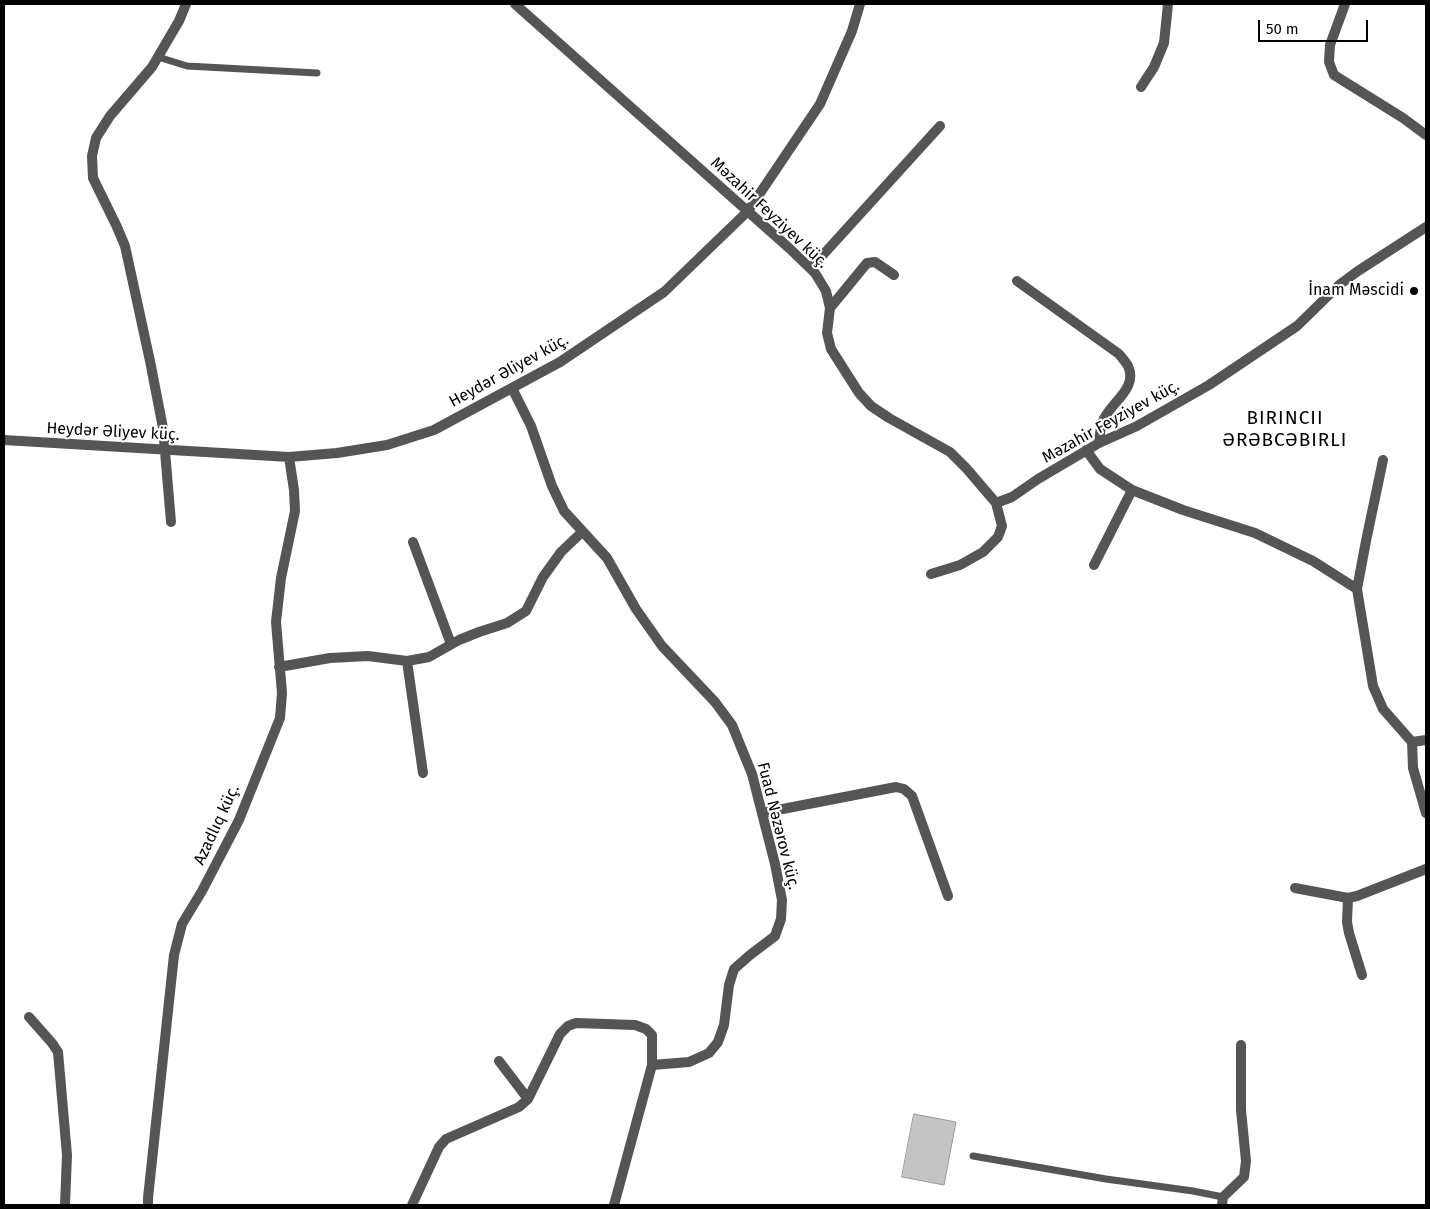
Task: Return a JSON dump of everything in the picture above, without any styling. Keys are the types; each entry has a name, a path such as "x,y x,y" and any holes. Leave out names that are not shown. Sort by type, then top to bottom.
{"street":[{"path":"171,522 163,428 152,371 125,246 93,178 92,156 96,138 110,116 152,67 179,21 186,4"},
{"name":"Məzahir Feyziyev küç.","path":"516,4 815,272 826,290 830,308 827,333 831,348 859,393 871,406 889,418 950,452 968,469 996,503 1012,497 1086,450 1137,426 1209,385 1297,326 1339,285 1426,226"},
{"name":"Heydər Əliyev küç.","path":"4,440 289,457 387,446 434,430 560,362 664,292 748,211 820,104 852,31 860,4"},
{"path":"1141,87 1154,67 1164,43 1168,4"},
{"path":"1345,4 1330,45 1329,62 1334,75 1403,118 1426,135"},
{"path":"811,268 940,126"},
{"path":"830,308 867,264 875,262 894,275"},
{"path":"1017,281 1119,354 1128,366 1131,377 1127,388 1112,406 1102,423 1099,443"},
{"name":"Fuad Nəzərov küç.","path":"512,388 531,426 552,486 564,511 607,558 636,609 662,646 715,702 732,725 752,774 782,900 781,919 775,936 734,969 729,985 724,1025 718,1042 709,1054 689,1062 652,1065"},
{"path":"1086,450 1100,469 1132,490 1183,510 1255,533 1313,561 1357,589"},
{"name":"Azadlıq küç.","path":"148,1205 174,955 182,924 239,820 280,718 282,693 276,622 281,578 295,511 289,457"},
{"path":"1383,460 1357,589 1373,686 1383,709 1412,742 1413,768 1426,814"},
{"path":"1094,565 1132,490"},
{"path":"931,574 968,561 983,552 998,536 1002,526 996,503"},
{"path":"279,667 330,658 368,656 406,661 429,657 451,644 507,623 526,611 543,576 561,552 582,532"},
{"path":"413,542 451,644"},
{"path":"406,661 422,773"},
{"path":"1412,742 1426,740"},
{"path":"762,813 896,787 904,789 912,796 948,896"},
{"path":"1295,888 1348,898 1426,868"},
{"path":"1348,898 1347,922 1349,933 1362,974"},
{"path":"29,1017 58,1052 67,1155 65,1205"},
{"path":"412,1205 439,1147 446,1138 519,1107 528,1098 560,1034 568,1026 576,1023 636,1025 646,1028 652,1035 652,1065 614,1205"},
{"path":"1223,1201 1244,1177 1246,1160 1241,1110 1241,1046"},
{"path":"499,1061 528,1098"}],"lane":[{"path":"158,56 187,66 317,73"},
{"path":"972,1156 1106,1180 1193,1190 1223,1201"}],"building":[{"path":"914,1114 956,1122 944,1185 902,1177"}],"place":[{"name":"İnam Məscidi","path":"1414,291"}],"district":[{"name":"BIRINCII ƏRƏBCƏBIRLI","path":"1285,430"}]}
